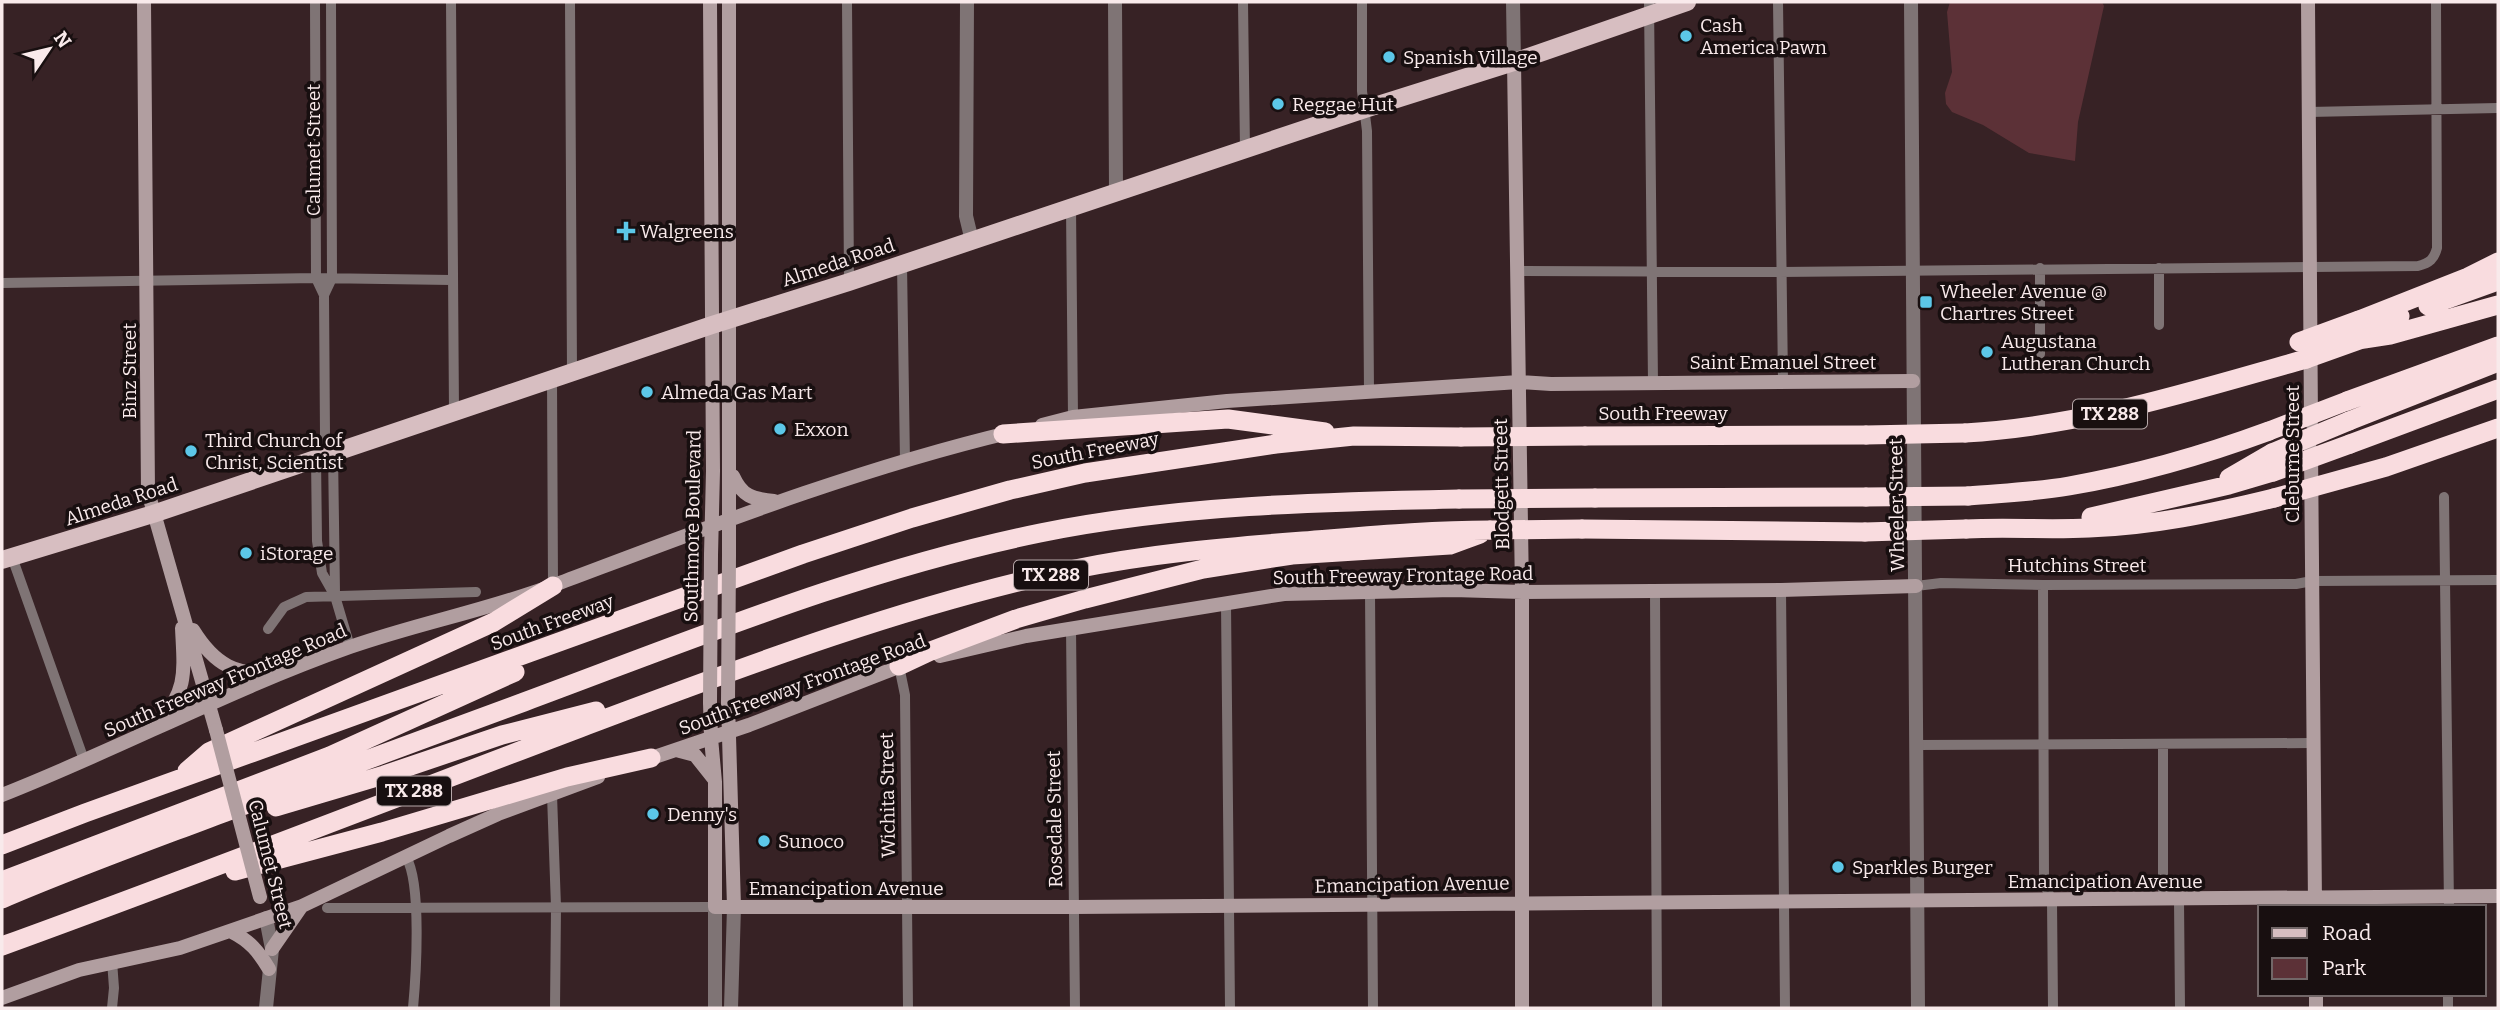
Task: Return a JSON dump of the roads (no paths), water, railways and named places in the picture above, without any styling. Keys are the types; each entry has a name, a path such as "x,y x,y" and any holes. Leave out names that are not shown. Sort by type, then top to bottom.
{"highway":[{"path":"2360,330 2498,262"},
{"path":"2360,330 2498,281"},
{"path":"2360,330 2390,335 2498,305"},
{"name":"South Freeway","path":"2,845 803,554 912,517 1085,472 1276,444 1354,436 1866,435 1965,433 2032,428 2101,416 2284,365 2360,330"},
{"path":"2272,462 2348,411 2498,346"},
{"path":"2,899 64,872 762,614 875,576 1041,533 1116,520 1310,502 1968,496 2067,487 2204,454 2270,431 2348,411 2498,362"},
{"path":"1999,527 2106,515 2206,490 2272,462 2350,444 2498,389"},
{"path":"1003,434 1228,419 1354,436"},
{"path":"1999,527 2063,529 2120,526 2197,514 2274,498 2386,467 2498,428"},
{"name":"TX 288","path":"2,946 133,899 695,685 858,628 975,593 1072,570 1166,554 1450,538 1490,530 1866,532 1999,527"},
{"path":"899,666 1016,619 1203,569 1292,555 1450,538"},
{"path":"177,780 209,752 494,622 553,586"},
{"path":"2,881 330,756 467,692 696,595"},
{"path":"64,872 112,864 294,800 384,775 502,735 695,685"},
{"path":"133,899 382,832 567,777 651,758"}],"main road":[{"name":"Binz Street","path":"144,2 148,492 216,730"},
{"name":"Southmore Boulevard","path":"710,2 710,702 715,782 715,907"},
{"name":"Southmore Boulevard","path":"729,2 731,471 728,702 734,907"},
{"name":"Almeda Road","path":"7,559 153,514 712,324 849,282 1116,191 1514,62 1649,8 1687,2"},
{"name":"Cleburne Street","path":"2308,2 2315,903"},
{"name":"Blodgett Street","path":"1514,62 1522,593 1522,1008"},
{"path":"711,209 730,209"},
{"name":"Saint Emanuel Street","path":"1653,383 1913,381"},
{"name":"South Freeway Frontage Road","path":"2,795 209,704 350,647 553,586 712,524 905,462 1003,434 1073,417 1227,401 1519,382 1653,383"},
{"path":"731,471 744,494 755,499 782,501"},
{"name":"Hutchins Street","path":"1655,591 1916,586"},
{"name":"South Freeway Frontage Road","path":"2,998 79,970 180,948 232,932 302,906 486,820 552,794 730,731 899,666 980,646 1071,628 1284,594 1453,590 1522,593 1655,591"},
{"path":"183,613 214,658 233,669 264,673 303,666"},
{"path":"154,728 178,698 182,679 183,613"},
{"name":"Calumet Street","path":"216,730 266,918"},
{"path":"675,750 695,755 715,782"},
{"name":"Emancipation Avenue","path":"715,907 1919,900 2315,903 2449,902 2498,896"},
{"path":"272,949 302,906"},
{"path":"232,932 245,938 257,950 269,969"}],"street":[{"name":"Calumet Street","path":"315,2 316,278 324,296 325,455"},
{"name":"Calumet Street","path":"324,296 332,278 331,2"},
{"path":"451,2 454,411"},
{"path":"570,2 572,373"},
{"path":"848,2 849,282"},
{"path":"967,2 966,216 972,241"},
{"path":"1115,2 1116,191"},
{"path":"1243,2 1245,150"},
{"path":"1362,2 1362,91 1367,131 1369,391"},
{"name":"Blodgett Street","path":"1513,2 1514,62"},
{"path":"1778,2 1783,381"},
{"name":"Wheeler Street","path":"1911,2 1918,1008"},
{"path":"1519,271 1781,272 2424,264 2435,256 2437,248 2436,2"},
{"path":"1649,8 1653,383"},
{"path":"2309,112 2498,108"},
{"path":"1070,207 1073,417"},
{"path":"902,264 905,462"},
{"path":"2040,268 2040,354"},
{"path":"2159,268 2159,326"},
{"path":"2,283 316,278 452,280"},
{"path":"552,379 553,586"},
{"name":"Calumet Street","path":"325,436 325,455"},
{"path":"325,455 317,541 322,573 335,596"},
{"path":"325,455 335,596 350,647"},
{"path":"2444,497 2449,902"},
{"path":"7,559 84,760"},
{"name":"Hutchins Street","path":"1916,586 1941,583 2296,584 2312,581 2498,580"},
{"path":"2043,585 2044,883 2052,901 2053,1008"},
{"path":"1781,590 1785,1008"},
{"path":"1655,591 1657,1008"},
{"path":"268,629 284,607 306,597 476,592"},
{"path":"1370,592 1373,1008"},
{"path":"1226,604 1230,1008"},
{"name":"Rosedale Street","path":"1071,628 1075,1008"},
{"name":"Wichita Street","path":"899,666 905,695 908,1008"},
{"path":"1917,745 2312,743"},
{"path":"2163,744 2163,890 2179,900 2180,1008"},
{"path":"552,794 556,907 555,1008"},
{"path":"406,858 411,866 415,906 413,1008"},
{"name":"Southmore Boulevard","path":"715,907 715,1008"},
{"name":"Emancipation Avenue","path":"327,908 715,907"},
{"name":"Southmore Boulevard","path":"731,1008 734,907"},
{"name":"Calumet Street","path":"265,1008 272,949 266,918"},
{"path":"112,961 112,1008"}],"place":[{"name":"Cash America Pawn","path":"1686,36"},
{"name":"Spanish Village","path":"1389,57"},
{"name":"Reggae Hut","path":"1278,104"},
{"name":"Walgreens","path":"626,231"},
{"name":"Wheeler Avenue @ Chartres Street","path":"1926,302"},
{"name":"Augustana Lutheran Church","path":"1987,352"},
{"name":"Almeda Gas Mart","path":"647,392"},
{"name":"Exxon","path":"780,429"},
{"name":"Third Church of Christ, Scientist","path":"191,451"},
{"name":"iStorage","path":"246,553"},
{"name":"Denny's","path":"653,814"},
{"name":"Sunoco","path":"764,841"},
{"name":"Sparkles Burger","path":"1838,867"}]}
